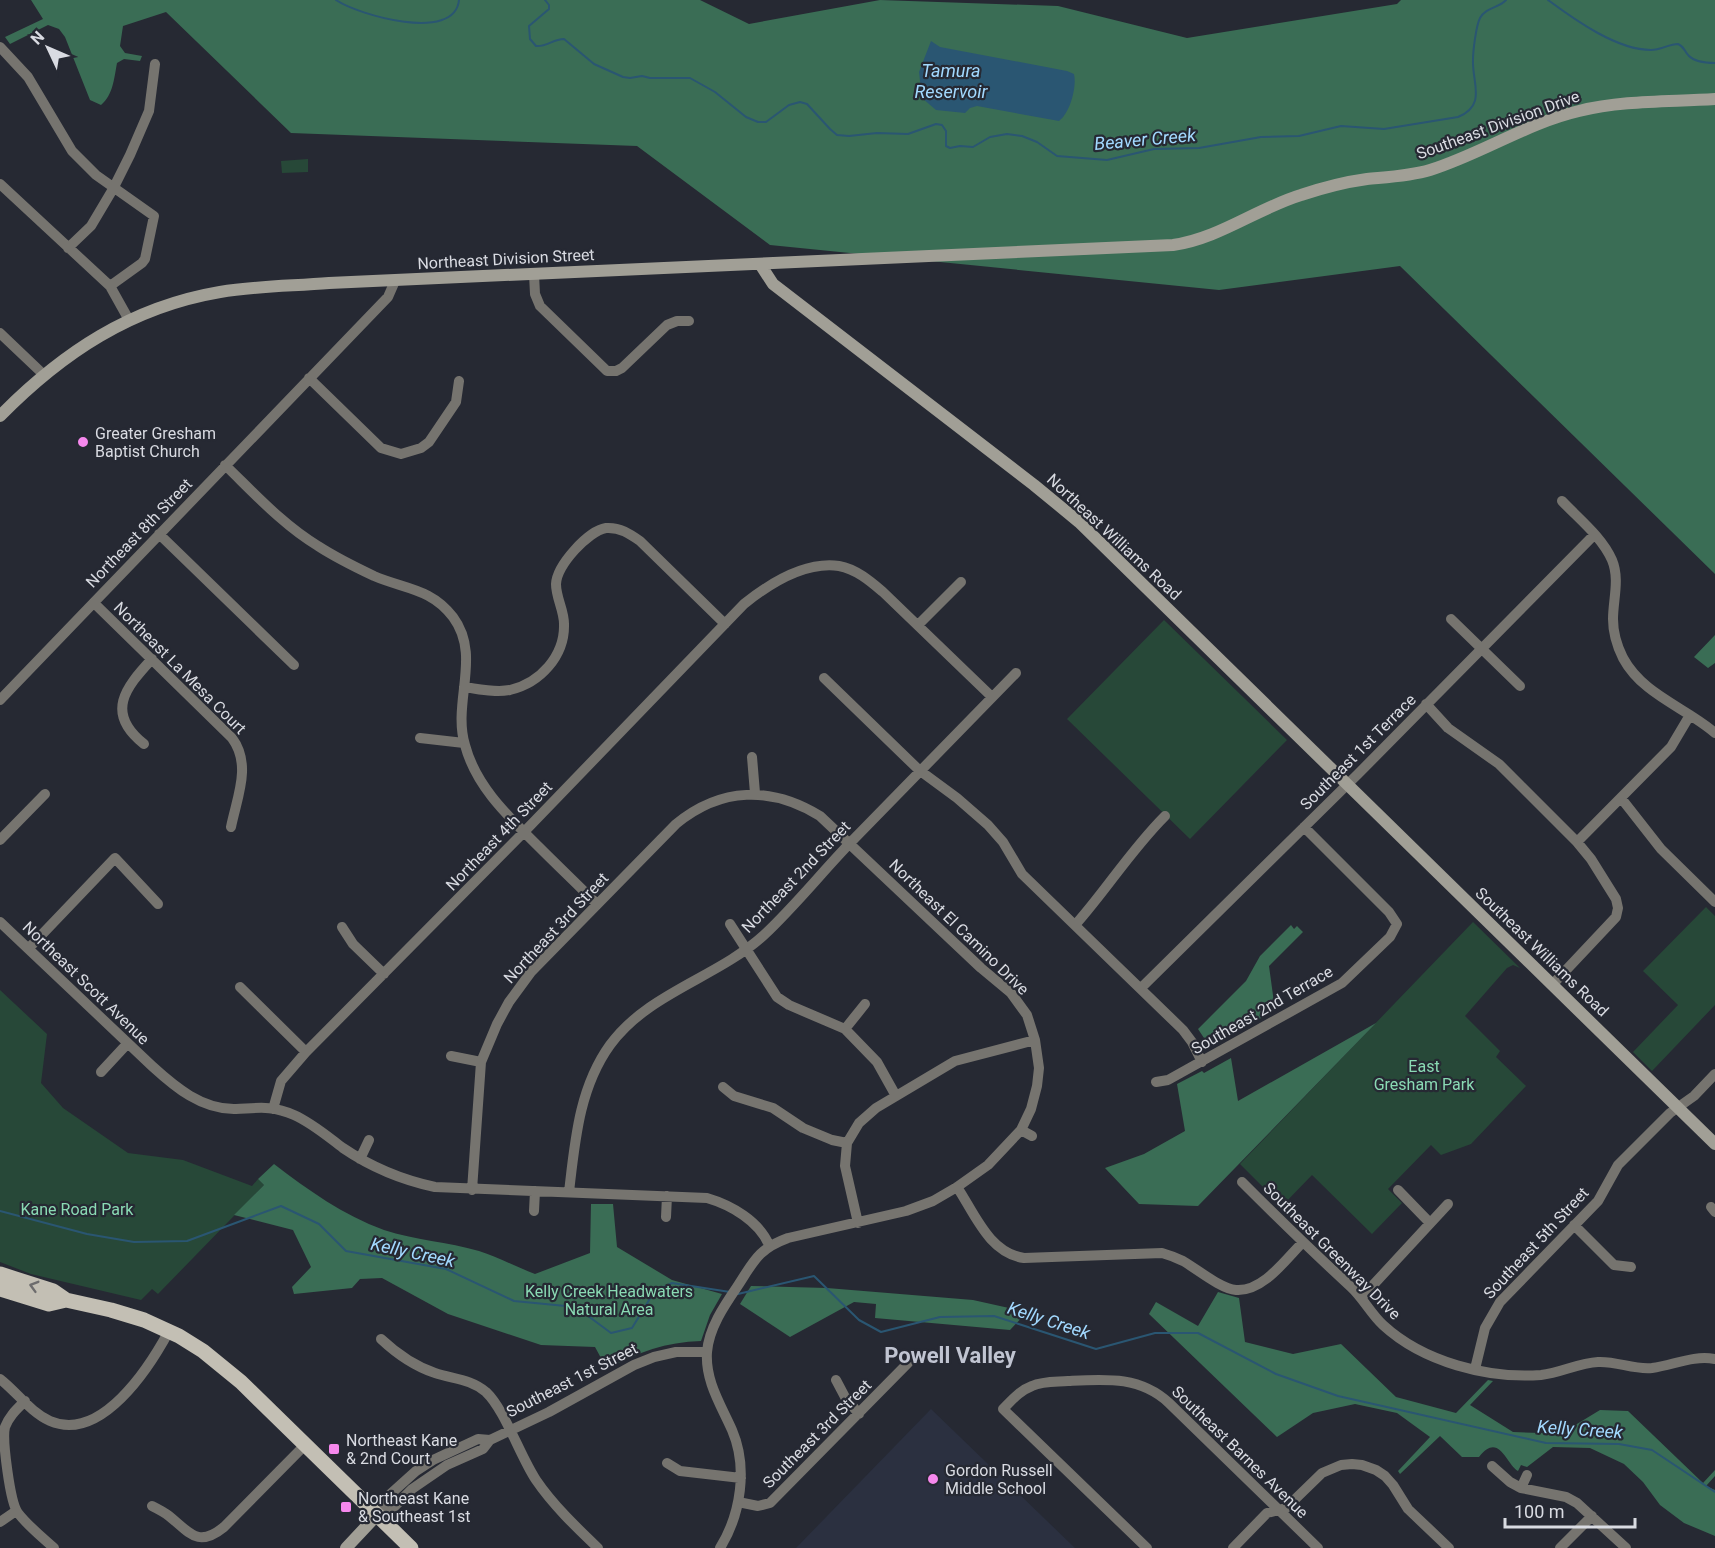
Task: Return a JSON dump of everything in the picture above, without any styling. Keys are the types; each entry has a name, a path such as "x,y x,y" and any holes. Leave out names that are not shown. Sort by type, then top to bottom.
{"main road":[{"path":"0,1274 53,1291 66,1300 111,1310 169,1330 190,1342 218,1361 411,1548"},
{"path":"0,1288 49,1304 66,1300"}],"street":[{"path":"0,47 28,77 72,152 113,189 154,216 142,263 110,286"},
{"path":"68,248 91,226 113,189 149,111 155,64"},
{"name":"Southeast Division Drive","path":"1051,250 1182,244 1296,196 1350,182 1431,170 1543,122 1577,111 1614,104 1715,99"},
{"path":"0,184 110,286 129,320"},
{"name":"Northeast Division Street","path":"0,416 43,374 81,347 129,320 181,301 227,291 395,280 1051,250"},
{"name":"Northeast Williams Road","path":"760,264 773,284 1034,485 1078,522 1346,783"},
{"path":"534,274 535,294 540,306 607,371 622,368 667,325 676,321 689,321"},
{"name":"Northeast 8th Street","path":"0,700 388,297 395,280"},
{"path":"0,333 43,374"},
{"path":"309,378 381,448 401,454 421,448 429,442 456,402 459,381"},
{"path":"225,465 278,516 315,545 376,577 424,592 441,603 454,618 463,636 467,655 462,722 464,743 476,774 491,797 597,904"},
{"path":"1562,501 1594,535 1612,561 1616,581 1614,637 1624,660 1659,697 1715,733"},
{"path":"464,687 509,690 529,683 546,671 558,654 564,634 564,614 557,594 558,575 568,558 595,532 604,528 622,530 640,541 725,624"},
{"path":"159,534 294,665"},
{"name":"Southeast 1st Terrace","path":"1141,988 1346,783 1358,774 1594,535"},
{"name":"Northeast 4th Street","path":"273,1109 281,1081 306,1052 524,832 744,604 760,591 803,570 840,566 868,579 992,697"},
{"path":"918,625 961,582"},
{"name":"Northeast La Mesa Court","path":"94,603 238,746 242,755 242,775 231,827"},
{"path":"1451,618 1520,687"},
{"path":"144,744 131,734 126,725 123,703 125,692 131,681 152,659"},
{"name":"Northeast 2nd Street","path":"569,1192 581,1109 590,1080 609,1046 647,1009 723,965 765,934 919,770 1016,673"},
{"path":"824,678 919,770 965,804 988,825 1003,842 1022,874 1183,1030 1202,1062"},
{"path":"1426,704 1448,728 1499,764 1577,842 1616,898 1618,908 1616,917 1552,985"},
{"path":"1577,842 1671,747 1690,715"},
{"path":"420,738 464,743"},
{"path":"752,757 755,793"},
{"name":"Southeast Williams Road","path":"1346,783 1715,1144"},
{"name":"Northeast 3rd Street","path":"472,1190 481,1062 497,1024 531,972 684,817 701,806 721,798 755,793 792,802 811,811 829,822 850,843"},
{"path":"0,840 45,794"},
{"path":"1621,798 1661,849 1715,902"},
{"path":"1076,924 1101,896 1140,842 1165,816"},
{"name":"Southeast 2nd Terrace","path":"1156,1082 1168,1080 1202,1062 1342,983 1390,937 1397,924 1389,912 1304,827"},
{"name":"Northeast El Camino Drive","path":"850,843 981,968 1011,993 1027,1015 1035,1040 1039,1068 1031,1109 1021,1130"},
{"path":"29,948 114,858 158,904"},
{"name":"Northeast Scott Avenue","path":"0,922 174,1086 203,1102 235,1109 253,1106 291,1113 309,1122 360,1159 398,1177 435,1187 697,1197 726,1205 743,1215 757,1227 769,1245"},
{"path":"730,924 777,997 789,1005 846,1029 877,1062 896,1096"},
{"path":"342,927 353,944 384,975"},
{"path":"240,987 306,1052"},
{"path":"846,1029 865,1004"},
{"path":"858,1222 845,1166 847,1143 859,1122 876,1108 956,1061 1035,1040"},
{"path":"101,1072 127,1044"},
{"path":"451,1056 481,1062"},
{"name":"Southeast 5th Street","path":"1475,1369 1485,1328 1494,1310 1598,1201 1618,1165 1715,1074"},
{"path":"723,1087 734,1096 773,1108 803,1128 832,1140 847,1143"},
{"path":"720,1548 732,1526 741,1478 733,1432 714,1393 707,1352 715,1322 757,1256 769,1245 788,1238 906,1211 933,1201 988,1165 1021,1130 1032,1136"},
{"path":"360,1159 369,1140"},
{"name":"Southeast Greenway Drive","path":"1242,1182 1362,1298 1381,1323 1398,1337 1441,1359 1475,1369 1524,1376 1544,1375 1589,1362 1608,1361 1649,1368 1689,1359 1715,1359"},
{"path":"957,1187 995,1245 1013,1256 1024,1258 1162,1253 1236,1290 1255,1286 1274,1272 1303,1242"},
{"path":"534,1211 535,1191"},
{"path":"1398,1191 1430,1223"},
{"path":"666,1217 667,1196"},
{"path":"1362,1298 1448,1204"},
{"path":"1574,1225 1614,1265 1631,1266"},
{"path":"0,1379 36,1412 52,1422 70,1424 93,1419 111,1407 142,1375 154,1359 169,1330"},
{"path":"381,1339 413,1364 434,1373 467,1381 484,1391 497,1406 524,1460 550,1500 598,1548"},
{"name":"Southeast 1st Street","path":"346,1548 377,1515 394,1507 429,1476 483,1449 490,1440 549,1412 634,1365 676,1352 707,1352"},
{"name":"Southeast 3rd Street","path":"738,1502 758,1506 770,1503 908,1363"},
{"name":"Southeast Barnes Avenue","path":"1147,1548 1003,1409 1021,1391 1040,1383 1111,1379 1143,1386 1169,1403 1318,1548"},
{"path":"836,1380 844,1397 858,1414"},
{"path":"25,1401 8,1421 4,1438 12,1496 16,1511 54,1548"},
{"path":"153,1506 168,1515 200,1543 224,1527 305,1445"},
{"path":"667,1463 680,1471 741,1478"},
{"path":"1233,1548 1267,1513 1286,1508 1322,1473 1341,1465 1362,1465 1385,1476 1394,1485 1408,1509 1449,1548"},
{"path":"1492,1466 1510,1482 1521,1488 1566,1497 1577,1503 1626,1548"},
{"path":"1521,1488 1527,1475"},
{"path":"0,1522 16,1511"},
{"path":"1560,1548 1592,1516"}],"shaded area":[{"name":"Gordon Russell Middle School","path":"931,1409 1075,1548 796,1548"}],"green space":[{"path":"31,0 700,0 749,24 880,0 1058,6 1187,38 1397,4 1401,0 1715,0 1715,574 1400,266 1219,290 770,245 637,146 291,133 166,12 123,26 120,46 125,53 142,56 140,61 124,59 117,63 111,92 101,105 90,100 65,37 59,29 48,25 10,44 5,37 43,19"},
{"path":"308,159 308,172 282,173 281,161"},
{"path":"1164,620 1287,740 1190,839 1067,719"},
{"path":"1715,635 1715,663 1708,668 1694,657"},
{"path":"1706,907 1715,916 1715,1005 1652,1071 1633,1052 1678,1005 1643,971"},
{"name":"East Gresham Park","path":"1473,922 1520,968 1513,965 1507,968 1465,1016 1500,1051 1496,1057 1526,1086 1471,1144 1441,1155 1431,1145 1388,1189 1402,1203 1372,1234 1312,1175 1282,1206 1240,1164"},
{"path":"1291,925 1294,929 1297,926 1303,932 1269,966 1275,1010 1214,1045 1208,1044 1198,1029 1246,981 1260,956"},
{"name":"Kane Road Park","path":"0,990 47,1034 41,1083 63,1108 128,1153 183,1160 252,1186 258,1179 264,1185 158,1294 152,1289 141,1300 31,1274 0,1262"},
{"path":"1376,1023 1198,1206 1139,1204 1105,1168 1144,1154 1185,1131 1177,1084 1202,1071 1204,1073 1231,1058 1238,1101"},
{"name":"Kelly Creek Headwaters Natural Area","path":"274,1164 326,1201 369,1224 420,1239 479,1251 535,1274 590,1253 591,1204 613,1204 617,1247 672,1280 722,1294 710,1315 701,1341 676,1343 652,1349 607,1369 595,1347 541,1345 448,1314 382,1278 360,1279 352,1288 294,1294 292,1287 311,1267 293,1230 234,1215 264,1185 258,1179"},
{"path":"751,1286 827,1288 973,1300 1027,1312 1010,1330 875,1318 876,1304 854,1302 790,1337 740,1304"},
{"path":"1218,1292 1239,1298 1245,1342 1293,1354 1341,1344 1396,1397 1456,1413 1488,1380 1493,1381 1470,1405 1513,1432 1541,1433 1572,1427 1600,1410 1628,1411 1703,1483 1715,1470 1715,1476 1706,1486 1715,1490 1715,1536 1684,1523 1660,1505 1643,1482 1624,1464 1590,1448 1553,1447 1527,1467 1521,1465 1518,1471 1497,1448 1492,1447 1486,1450 1479,1457 1462,1457 1440,1436 1400,1474 1398,1471 1430,1437 1397,1413 1355,1404 1313,1413 1277,1437 1149,1314 1156,1302 1198,1326"}],"water":[{"name":"Tamura Reservoir","path":"931,41 940,47 1074,74 1069,106 1059,121 977,106 965,113 936,110 922,98 919,72"}],"waterway":[{"name":"Beaver Creek","path":"336,0 384,18 424,23 441,20 453,13 459,0"},
{"name":"Beaver Creek","path":"545,0 549,9 529,26 530,39 536,46 564,39 594,64 623,77 690,78 715,92 746,117 758,122 766,122 789,105 800,102 807,104 837,135 908,134 936,124 942,125 946,131 946,146 950,148 973,147 990,137 1007,134 1022,136 1037,142 1057,156 1107,160 1154,149 1199,148 1261,137 1299,136 1341,126 1384,129 1458,117 1467,112 1475,100 1473,56 1480,18 1506,0"},
{"name":"Beaver Creek","path":"1548,0 1597,32 1624,45 1651,50 1678,44 1694,60 1715,63"},
{"name":"Kelly Creek","path":"0,1211 87,1234 134,1242 187,1241 281,1206 319,1224 346,1251 446,1269 514,1301 576,1307 611,1333 632,1328 654,1292 672,1283 730,1292"},
{"name":"Kelly Creek","path":"738,1294 814,1276 859,1320 881,1332 940,1317 994,1316 1096,1349 1155,1333 1198,1333 1276,1374 1338,1396 1546,1443 1619,1444 1652,1450 1715,1492"}],"place":[{"name":"Greater Gresham Baptist Church","path":"83,442"},
{"name":"Northeast Kane & 2nd Court","path":"334,1449"},
{"name":"Gordon Russell Middle School","path":"933,1479"},
{"name":"Northeast Kane & Southeast 1st","path":"346,1507"}],"district":[{"name":"Powell Valley","path":"950,1355"}]}
